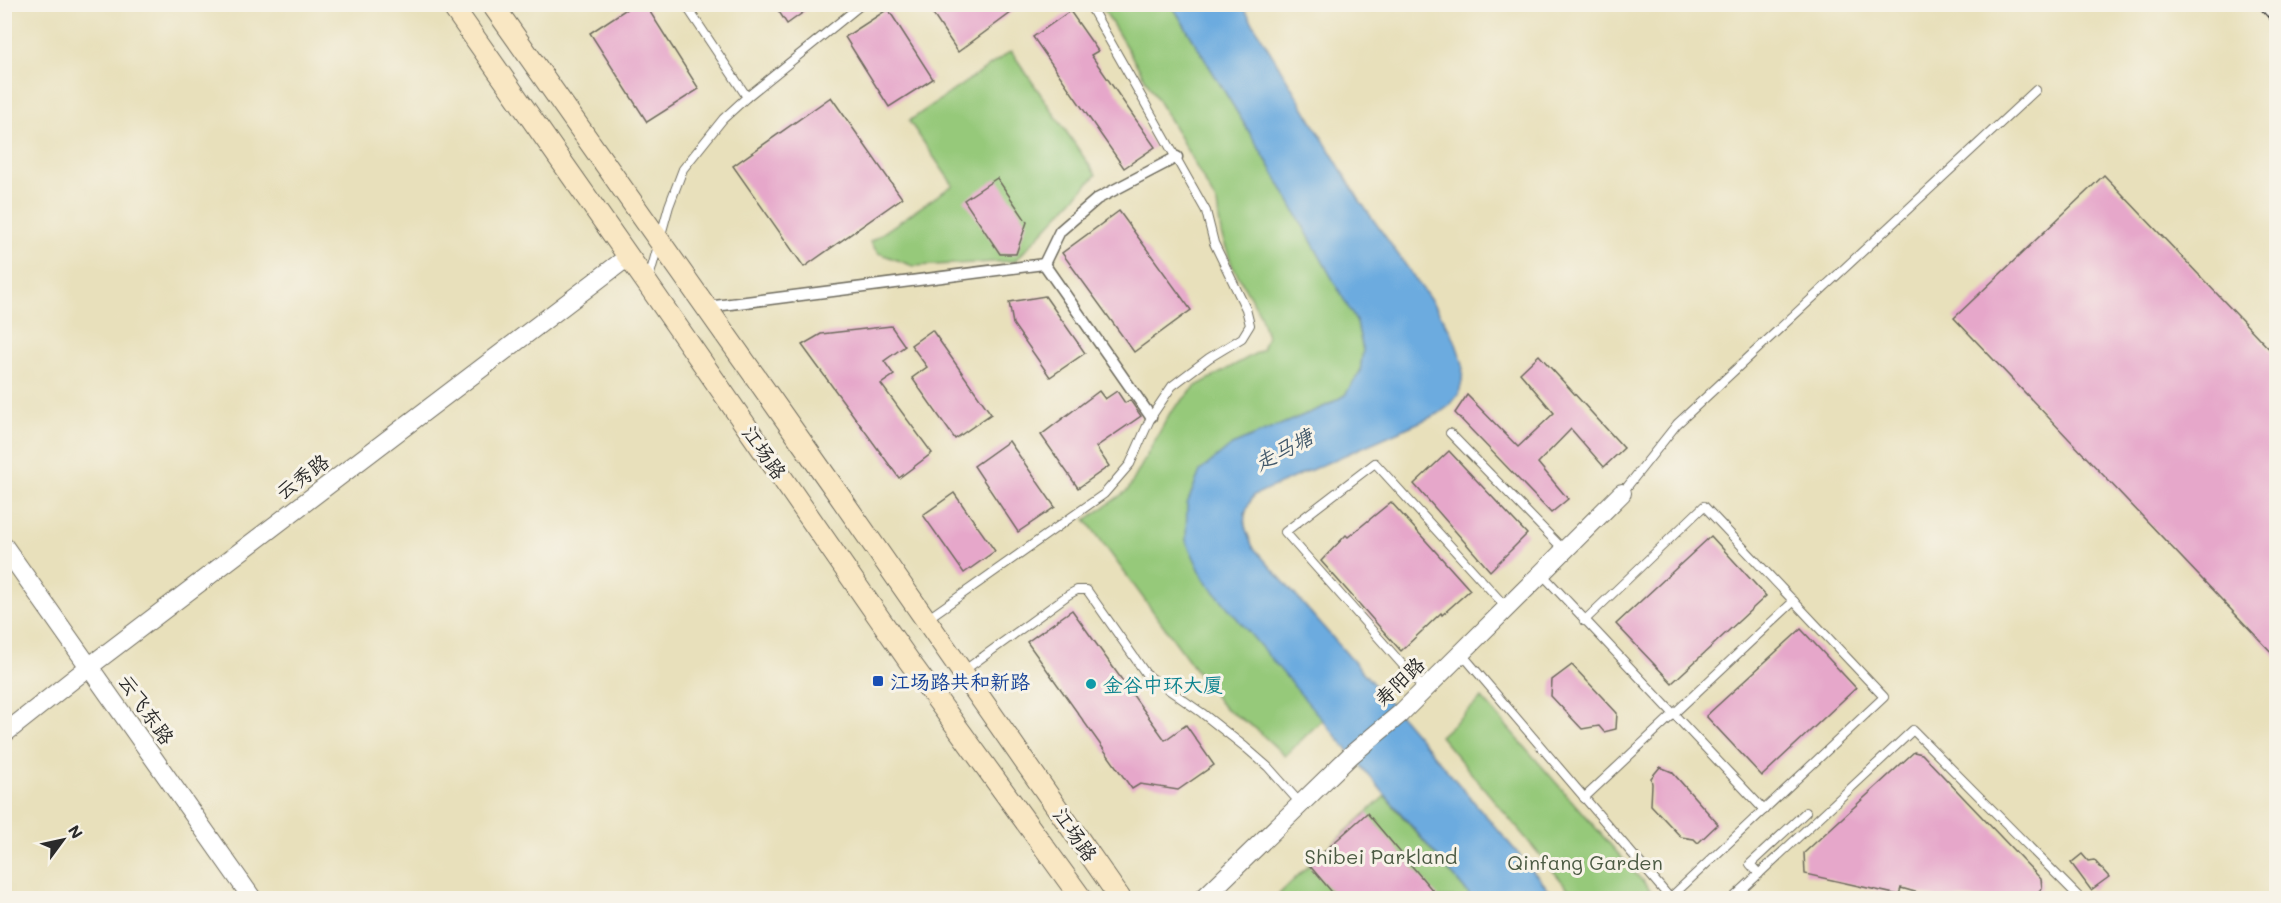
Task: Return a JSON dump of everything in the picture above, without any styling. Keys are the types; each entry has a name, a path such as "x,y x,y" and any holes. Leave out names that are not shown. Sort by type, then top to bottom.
{"main road":[{"name":"江场路","path":"451,4 648,283 909,661 1081,898"},
{"name":"江场路","path":"492,4 1120,898"}],"street":[{"path":"1044,264 1060,231 1097,199 1177,157"},
{"name":"云秀路","path":"4,734 629,256"},
{"path":"707,307 1044,264"},
{"path":"1044,264 1151,417"},
{"name":"寿阳路","path":"1204,898 1351,755 1400,714 1622,493"},
{"name":"云飞东路","path":"4,546 252,898"}],"lane":[{"path":"685,4 747,97"},
{"path":"648,283 669,206 683,169 723,119 862,4"},
{"path":"926,620 1104,494 1130,464 1151,417 1172,386 1209,358 1242,338 1250,325 1246,309 1218,252 1206,211 1089,4"},
{"path":"1622,493 1677,424 2036,90"},
{"path":"1450,433 1564,550"},
{"path":"1424,689 1285,532 1375,463 1506,608"},
{"path":"1460,652 1670,898 1884,697 1704,506 1584,621"},
{"path":"1541,573 1764,810"},
{"path":"962,672 1068,595 1077,590 1087,590 1146,674 1202,713 1245,747 1301,804"},
{"path":"1584,798 1794,601"},
{"path":"1732,898 1913,730 2080,898"},
{"path":"1759,874 1750,864 1806,812"}],"green space":[{"path":"1101,5 1172,5 1268,163 1357,323 1363,350 1360,372 1345,395 1328,405 1232,445 1204,579 1323,719 1285,756 1255,728 1223,707 1086,520 1128,490 1170,413 1196,386 1262,350 1267,336 1260,314 1232,265 1221,233 1217,204"},
{"path":"1011,51 1096,175 1015,261 913,266 878,253 870,242 953,185 909,121"},
{"name":"Qinfang Garden","path":"1482,698 1657,898 1576,898 1440,736"},
{"name":"Shibei Parkland","path":"1385,796 1472,898 1275,898 1309,865"}],"water":[{"name":"走马塘","path":"1172,5 1242,5 1360,201 1439,312 1454,338 1463,364 1459,394 1438,414 1254,495 1244,521 1253,547 1556,898 1472,898 1204,579 1186,541 1187,504 1200,471 1232,445 1328,405 1345,395 1360,372 1363,350 1357,323 1268,163"}],"building":[{"path":"634,4 645,4 699,89 647,122 590,33"},
{"path":"774,4 815,4 787,24"},
{"path":"926,4 1023,4 958,52"},
{"path":"888,9 933,79 889,107 845,37"},
{"path":"1070,11 1098,51 1091,55 1155,147 1124,168 1033,37"},
{"path":"831,97 902,198 804,267 733,166"},
{"path":"2104,175 2277,357 2277,658 1954,318"},
{"path":"997,178 1027,222 1016,254 1000,254 964,200"},
{"path":"1119,211 1191,310 1134,352 1062,253"},
{"path":"1045,296 1085,353 1050,377 1013,324 1009,302"},
{"path":"891,326 905,346 884,361 894,375 881,384 932,453 899,478 802,345 821,334"},
{"path":"932,330 991,414 955,439 912,378 927,367 911,345"},
{"path":"1539,355 1624,448 1604,467 1571,429 1538,463 1568,499 1551,513 1455,413 1467,395 1518,447 1554,413 1520,373"},
{"path":"1099,391 1105,399 1117,391 1125,403 1130,400 1141,416 1096,447 1109,466 1078,488 1041,435"},
{"path":"1009,441 1055,507 1018,532 974,466"},
{"path":"1449,451 1527,534 1490,571 1414,484"},
{"path":"954,493 995,551 964,573 923,515"},
{"path":"1391,502 1470,590 1442,615 1441,613 1401,651 1321,561 1346,535 1348,537"},
{"path":"1711,536 1766,596 1672,683 1616,624"},
{"name":"金谷中环大厦","path":"1072,610 1165,740 1186,725 1214,765 1178,790 1140,784 1132,789 1027,642"},
{"path":"1801,629 1856,688 1762,776 1706,716"},
{"path":"1572,665 1617,713 1616,729 1604,732 1599,726 1582,729 1551,696 1552,680"},
{"path":"1914,752 1922,754 2041,879 2042,888 2032,898 1936,898 1901,888 1899,895 1805,874 1804,853"},
{"path":"1660,767 1672,772 1718,824 1698,843 1694,839 1681,837 1651,805 1651,778"},
{"path":"1367,813 1439,898 1337,898 1309,865"},
{"path":"2082,854 2088,861 2094,860 2109,877 2091,890 2071,863"}],"railway":[{"path":"2260,4 2276,22"}],"place":[{"name":"江场路共和新路","path":"878,681"},
{"name":"金谷中环大厦","path":"1091,684"}]}
